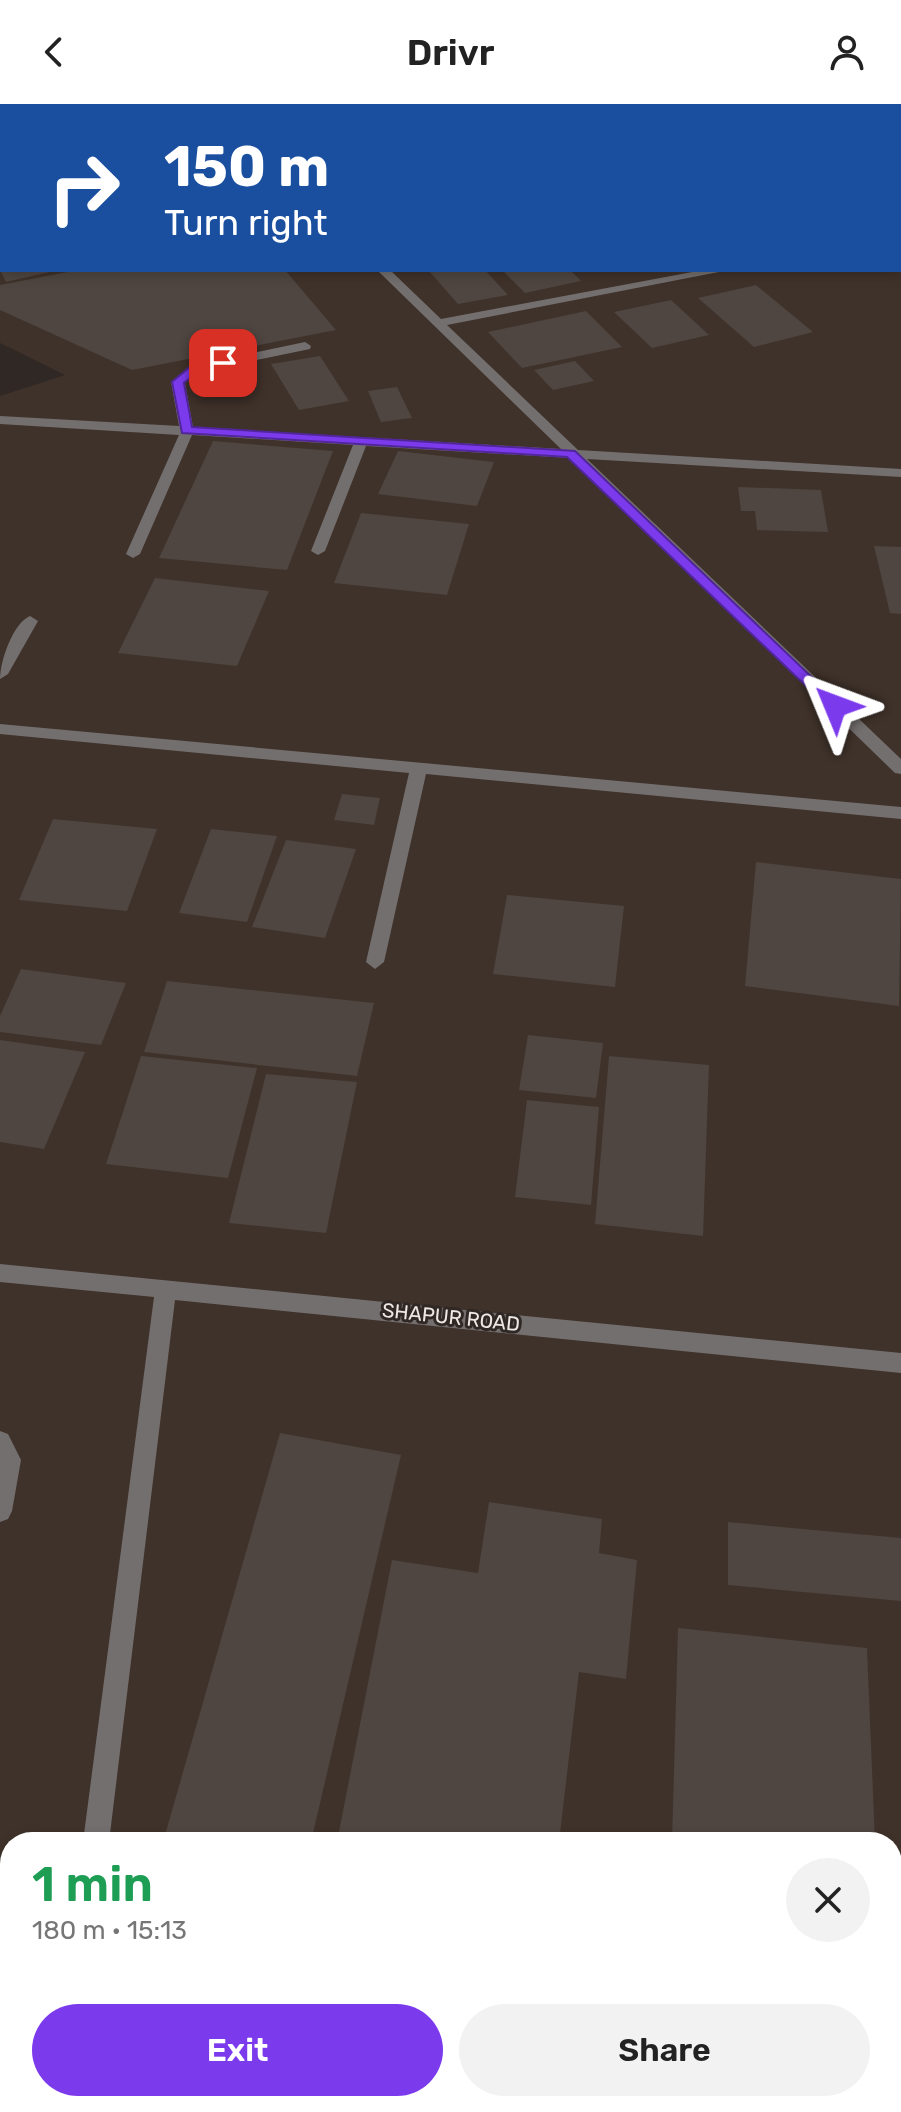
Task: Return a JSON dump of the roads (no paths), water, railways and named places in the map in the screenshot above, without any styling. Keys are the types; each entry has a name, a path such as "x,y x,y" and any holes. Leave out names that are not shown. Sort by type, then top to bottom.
{"street":[{"path":"385,272 901,769"},
{"path":"665,272 674,279"},
{"path":"438,323 712,272"},
{"path":"133,554 187,431 178,382 195,369 305,346"},
{"path":"0,420 901,473"},
{"path":"318,551 361,441"},
{"path":"0,674 30,621"},
{"path":"0,729 901,813"},
{"path":"375,962 419,766"},
{"name":"SHAPUR ROAD","path":"0,1273 901,1363"},
{"path":"97,1832 166,1288"},
{"path":"0,1441 9,1460 0,1511"}]}
